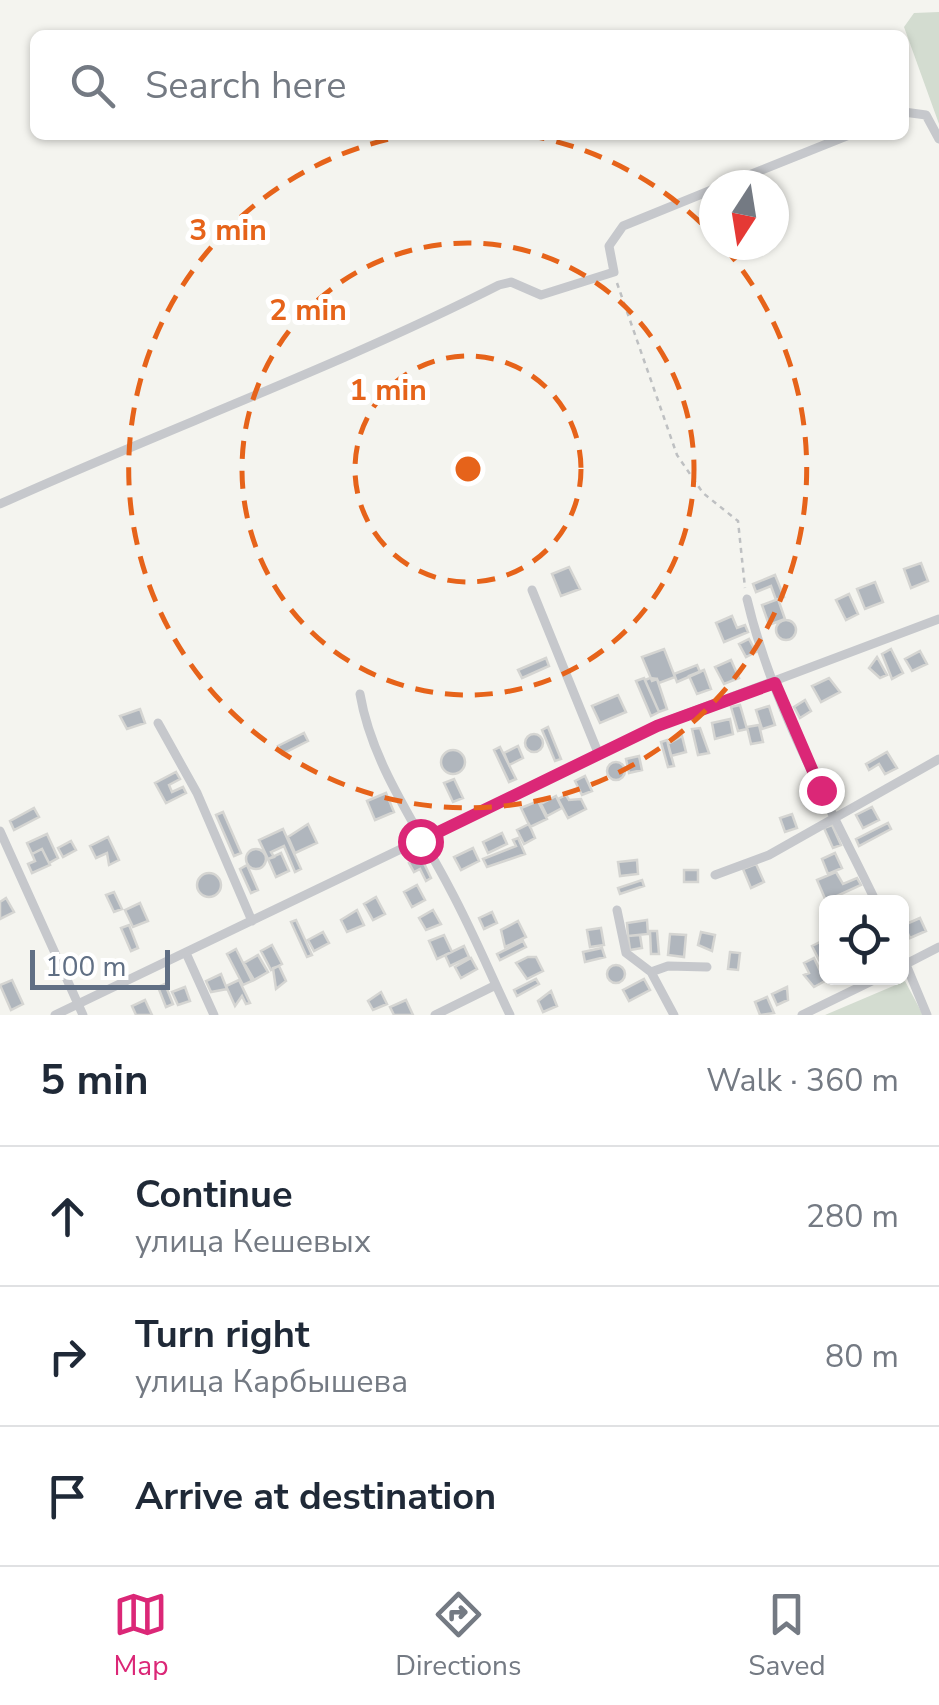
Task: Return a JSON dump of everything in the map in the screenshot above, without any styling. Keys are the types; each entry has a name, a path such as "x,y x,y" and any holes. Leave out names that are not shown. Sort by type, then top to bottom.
{"street":[{"path":"909,113 926,115 939,139"},
{"path":"762,170 836,140"},
{"path":"0,504 165,436 205,412 357,352 499,285 511,282 541,294 614,272 609,246 623,226 699,195"},
{"path":"532,590 600,754"},
{"path":"747,599 775,683 873,895"},
{"path":"55,1015 670,720 939,619"},
{"path":"360,694 369,730 420,841 451,890 510,1015"},
{"path":"158,723 197,793 213,838 252,921"},
{"path":"715,875 769,855 939,759"},
{"path":"0,831 84,1015"},
{"path":"616,910 626,953 651,972 674,1015"},
{"path":"909,960 939,947"},
{"path":"186,953 214,1015"},
{"path":"651,972 668,966 707,967"},
{"path":"909,975 927,1015"},
{"path":"434,1015 496,985"},
{"path":"802,1015 864,985"}],"path":[{"path":"614,272 633,340 677,454 703,493 738,521 747,599"}],"shaded area":[{"path":"939,12 939,124 909,41 909,30 904,27 914,13"},
{"path":"896,985 907,985 923,1015 825,1015"}],"building":[{"path":"921,563 928,581 911,588 904,569"},
{"path":"569,567 580,589 561,596 552,574"},
{"path":"775,575 784,597 776,600 771,586 756,592 753,584"},
{"path":"875,582 883,602 865,609 857,589"},
{"path":"849,594 858,614 846,620 836,600"},
{"path":"778,599 785,619 769,625 762,605"},
{"path":"732,616 737,628 745,625 748,632 724,642 716,623"},
{"path":"786,620 796,630 786,640 776,630"},
{"path":"749,639 756,652 746,657 739,644"},
{"path":"664,649 675,677 659,683 657,679 652,681 642,657"},
{"path":"891,649 903,673 892,679 882,654"},
{"path":"920,651 927,664 912,671 905,659"},
{"path":"877,657 887,675 880,678 869,668"},
{"path":"546,658 549,666 522,678 518,670"},
{"path":"731,660 739,678 724,684 715,667"},
{"path":"697,665 700,672 677,682 674,674"},
{"path":"704,670 711,689 697,694 689,676"},
{"path":"644,678 659,712 651,716 636,681"},
{"path":"829,678 840,692 821,702 812,686"},
{"path":"657,679 667,709 659,712 645,680"},
{"path":"618,695 626,712 600,723 592,706"},
{"path":"805,700 811,711 800,718 794,707"},
{"path":"740,705 747,729 738,731 731,707"},
{"path":"769,706 775,725 762,729 756,710"},
{"path":"140,709 145,723 127,729 120,716"},
{"path":"730,719 733,734 715,739 712,723"},
{"path":"759,725 763,742 751,744 747,727"},
{"path":"548,727 561,759 555,761 542,730"},
{"path":"700,728 709,753 698,755 692,729"},
{"path":"304,733 308,741 282,754 278,746"},
{"path":"534,734 541,736 541,750 534,752 527,750 525,743 527,736"},
{"path":"682,736 686,752 671,756 668,744"},
{"path":"667,740 674,766 668,767 661,742"},
{"path":"518,746 523,758 509,765 504,753"},
{"path":"500,747 516,779 509,782 494,750"},
{"path":"453,750 462,753 462,771 453,774 444,771 441,762 444,753"},
{"path":"887,752 897,768 885,774 879,764 869,770 866,764"},
{"path":"639,756 642,770 629,773 626,759"},
{"path":"616,762 625,771 616,780 607,771"},
{"path":"176,772 180,779 169,785 172,792 183,787 186,793 166,803 155,783"},
{"path":"585,776 592,791 582,795 575,781"},
{"path":"454,779 463,798 453,802 444,783"},
{"path":"386,793 394,812 375,820 367,801"},
{"path":"566,795 569,800 581,799 586,809 568,818 558,799"},
{"path":"556,796 562,808 547,816 541,804"},
{"path":"538,801 547,819 530,827 521,808"},
{"path":"872,807 879,820 863,828 856,815"},
{"path":"34,808 39,817 14,830 10,821"},
{"path":"223,812 241,853 234,856 216,815"},
{"path":"792,814 797,828 785,832 780,818"},
{"path":"888,823 891,829 859,846 856,839"},
{"path":"308,824 317,843 295,853 288,837"},
{"path":"529,824 535,838 524,844 517,830"},
{"path":"832,825 841,845 833,848 824,828"},
{"path":"283,829 301,869 295,872 284,846 271,852 274,857 268,859 259,840"},
{"path":"502,833 507,844 488,853 483,842"},
{"path":"47,834 58,858 49,863 42,849 32,854 27,843"},
{"path":"108,837 119,860 109,865 107,853 96,858 90,846"},
{"path":"518,838 525,854 487,867 483,859 516,846 513,840"},
{"path":"71,841 76,850 63,857 58,848"},
{"path":"473,848 479,861 461,870 454,857"},
{"path":"42,849 50,865 32,873 28,864 35,861 32,854"},
{"path":"252,849 260,849 266,859 260,869 252,869 246,863 246,855"},
{"path":"281,853 289,871 276,877 268,859"},
{"path":"835,853 842,868 828,874 822,859"},
{"path":"421,857 431,878 426,881 420,869 414,872 409,863"},
{"path":"637,860 638,874 620,876 618,862"},
{"path":"756,864 764,882 751,888 743,869"},
{"path":"247,865 258,890 251,893 240,869"},
{"path":"684,870 698,870 698,882 684,882"},
{"path":"836,872 843,884 857,878 861,885 839,895 823,895 817,880"},
{"path":"209,873 221,885 209,897 197,885"},
{"path":"642,880 644,886 620,894 618,888"},
{"path":"417,885 425,900 412,907 404,892"},
{"path":"114,892 122,909 114,912 106,895"},
{"path":"376,897 385,914 373,920 364,904"},
{"path":"6,898 14,912 0,919 0,902"},
{"path":"140,903 148,921 133,927 125,910"},
{"path":"357,910 364,925 347,932 341,920"},
{"path":"433,910 441,924 426,930 419,918"},
{"path":"492,912 497,923 484,929 479,918"},
{"path":"920,918 926,931 910,938 909,923"},
{"path":"296,920 312,955 307,957 291,922"},
{"path":"647,920 648,934 628,936 627,923"},
{"path":"518,921 526,937 505,947 501,930"},
{"path":"129,925 138,948 131,951 121,928"},
{"path":"601,928 604,945 590,947 587,930"},
{"path":"650,931 657,931 659,954 651,954"},
{"path":"323,932 329,943 314,951 308,940"},
{"path":"701,932 715,935 712,951 698,945"},
{"path":"670,934 686,935 684,957 668,955"},
{"path":"444,935 452,952 437,959 429,941"},
{"path":"640,935 642,948 630,950 628,936"},
{"path":"523,941 526,947 500,960 497,954"},
{"path":"272,945 282,964 271,970 261,951"},
{"path":"464,946 469,957 450,966 445,955"},
{"path":"602,948 605,957 585,962 583,952"},
{"path":"236,949 252,981 243,985 227,954"},
{"path":"730,952 740,953 738,970 728,969"},
{"path":"258,955 268,972 254,980 244,963"},
{"path":"536,957 543,971 527,979 516,963"},
{"path":"471,958 477,969 461,978 455,967"},
{"path":"814,958 819,984 814,987 804,975 809,973 804,963"},
{"path":"616,965 625,974 616,983 607,974"},
{"path":"279,966 286,981 276,989 273,968"},
{"path":"221,974 227,989 211,992 206,981"},
{"path":"536,979 539,984 517,996 514,990"},
{"path":"644,979 650,990 629,1001 623,990"},
{"path":"12,980 23,1004 11,1010 0,985"},
{"path":"239,980 250,1003 246,1004 242,996 235,1006 226,986"},
{"path":"165,984 173,1004 166,1007 158,987"},
{"path":"185,987 190,1001 178,1005 172,992"},
{"path":"787,987 788,1000 777,1005 772,994"},
{"path":"551,991 557,1006 543,1012 538,1001"},
{"path":"381,992 387,1004 373,1010 368,1001"},
{"path":"767,997 774,1013 760,1015 755,1002"},
{"path":"145,1000 152,1015 136,1015 132,1006"},
{"path":"406,1000 413,1015 394,1015 390,1007"}],"route":[{"path":"420,841 657,726 775,683 821,790"}]}
